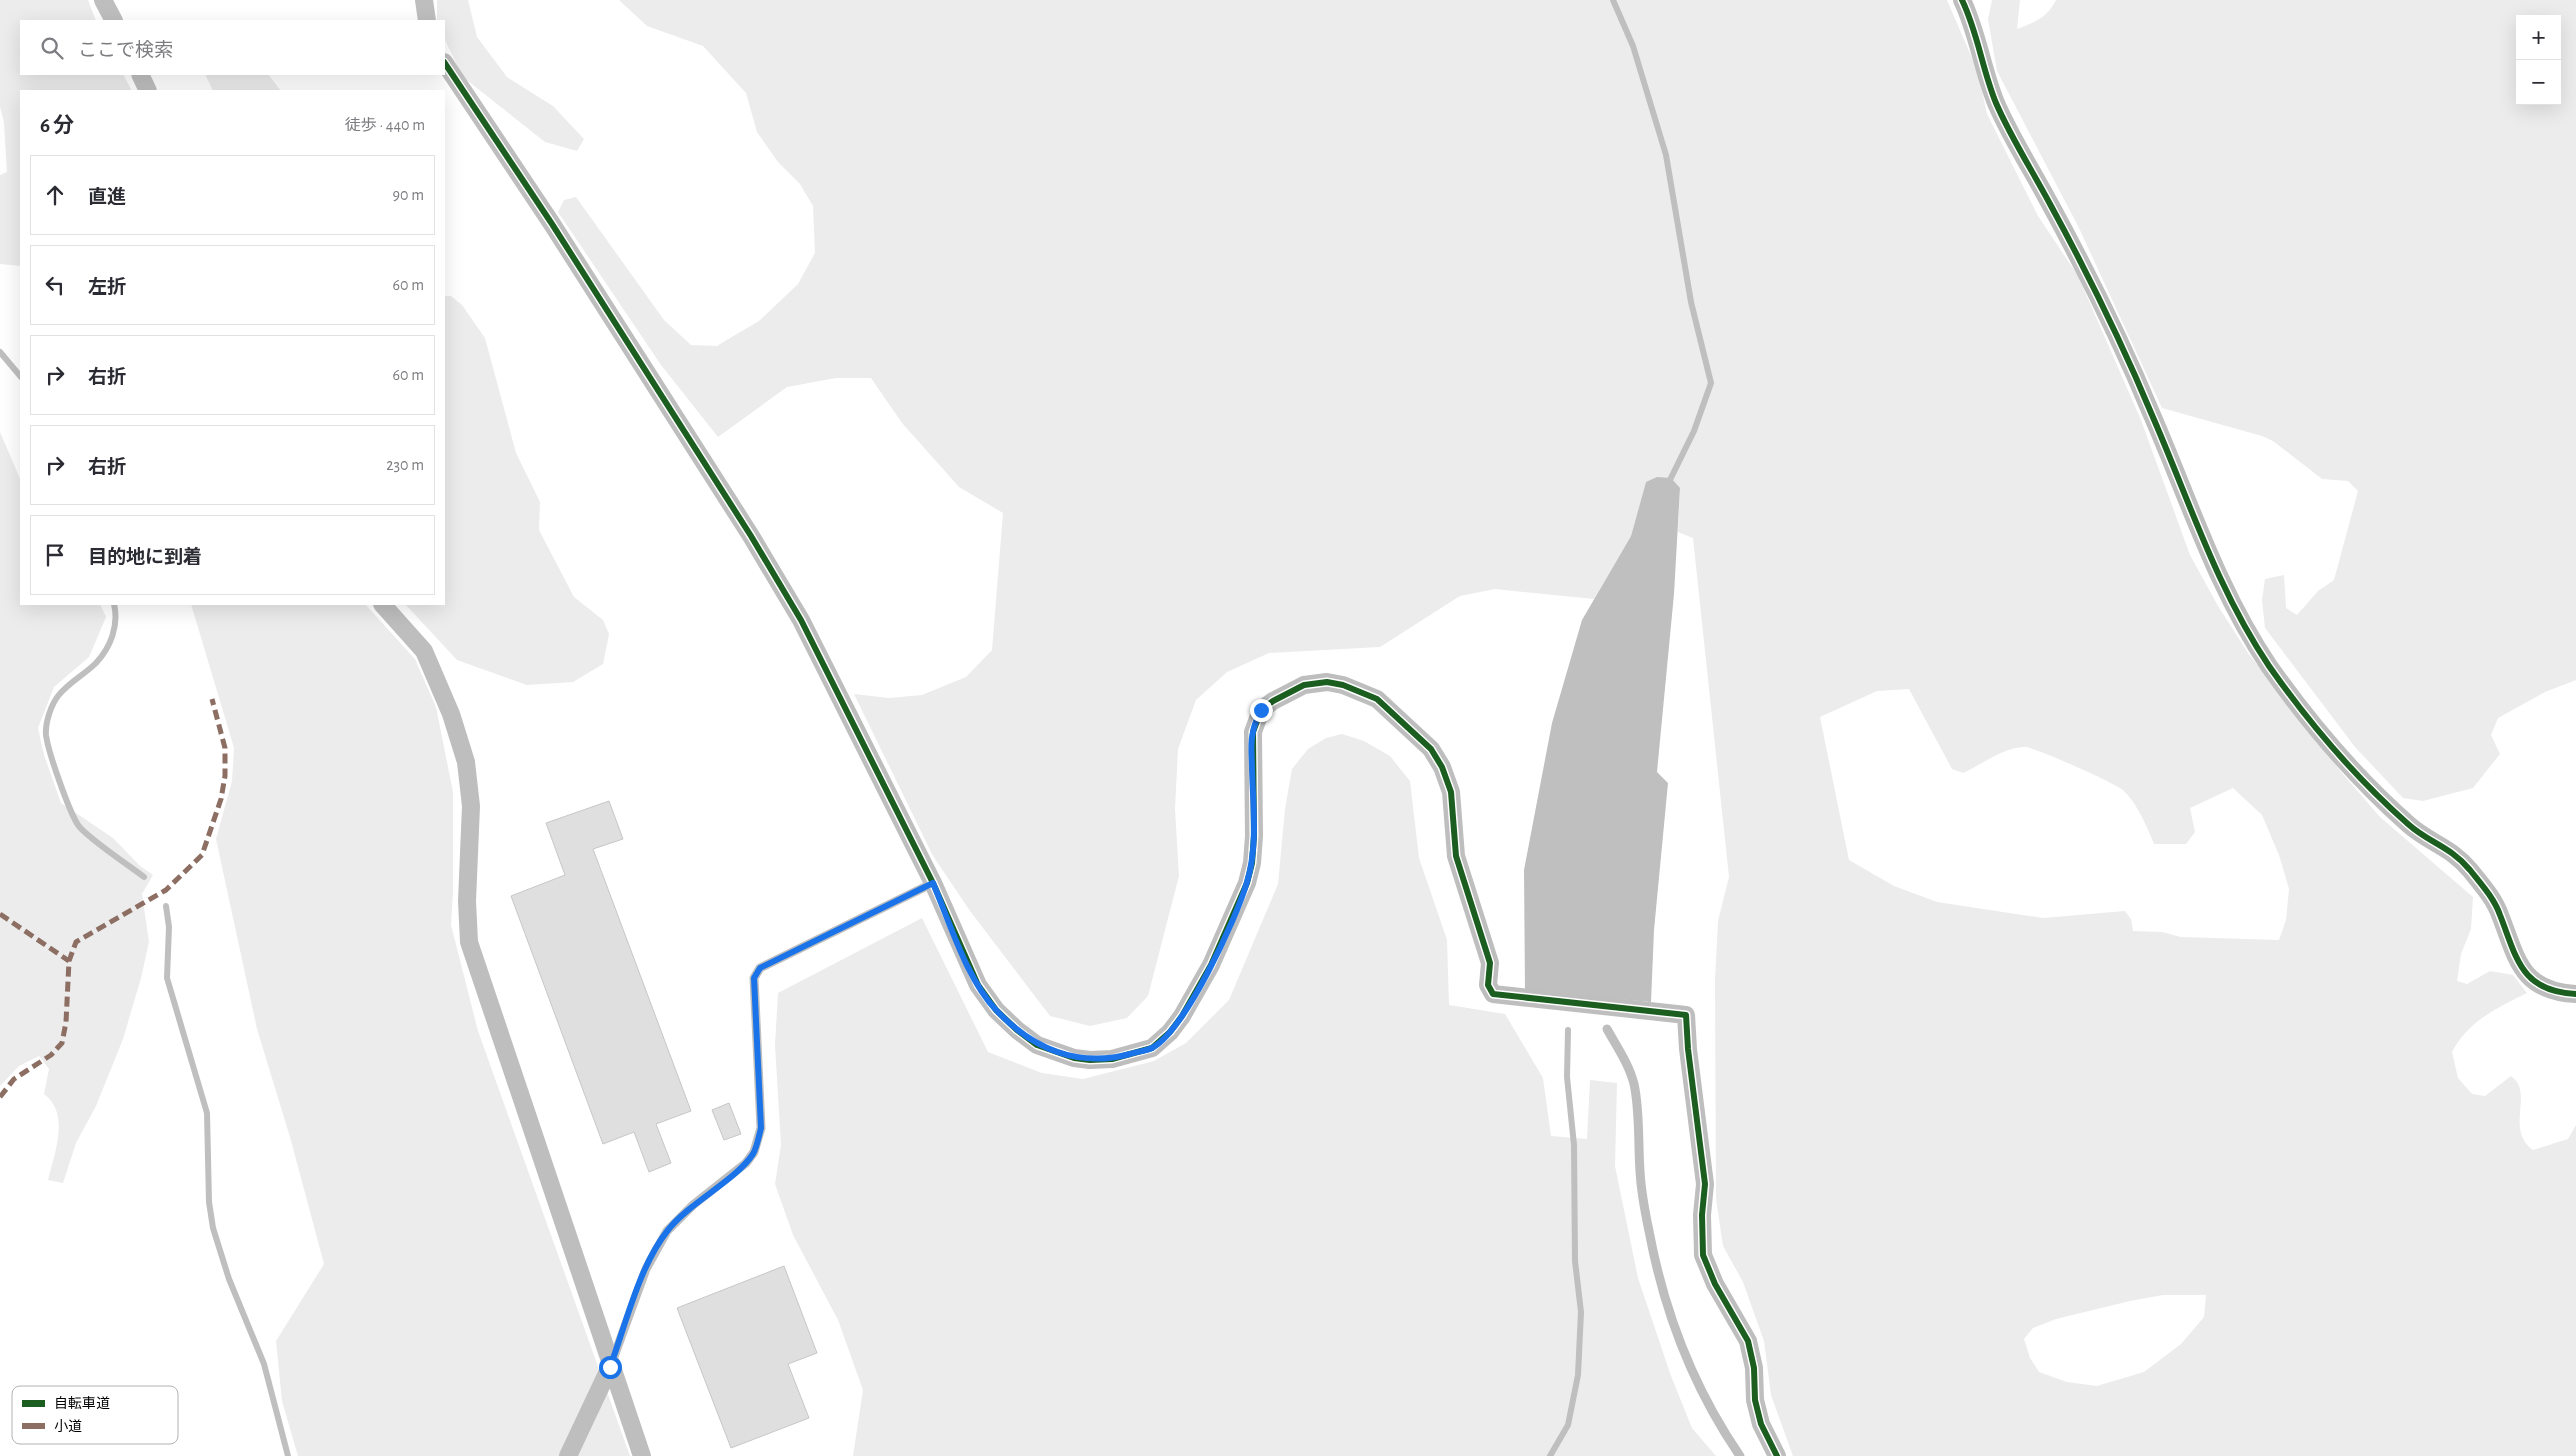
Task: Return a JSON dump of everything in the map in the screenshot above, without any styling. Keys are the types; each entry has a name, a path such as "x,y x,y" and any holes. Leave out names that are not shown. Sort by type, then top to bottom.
{"street":[{"path":"103,0 113,20"},
{"path":"424,0 427,20"},
{"path":"1962,0 1974,24 1982,62 1995,101 2012,137 2076,253 2117,336 2153,417 2219,578 2246,629 2270,667 2342,759 2414,830 2458,855 2483,886 2499,912 2513,956 2523,972 2538,983 2564,994 2576,994"},
{"path":"445,64 552,224 751,536 801,620 933,883 978,984 996,1010 1017,1030 1037,1044 1074,1058 1112,1059 1152,1048 1170,1032 1182,1016 1211,965 1247,883 1252,863 1254,836 1253,732 1261,710 1273,701 1304,685 1327,682 1343,685 1376,699 1430,749 1442,767 1451,792 1456,856 1462,884 1490,963 1488,985 1493,994 1686,1014 1689,1057 1705,1184 1702,1215 1703,1255 1715,1284 1748,1341 1754,1368 1755,1400 1761,1424 1777,1456"},
{"path":"140,75 148,90"},
{"path":"383,605 424,651 451,714 466,762 471,806 467,901 469,942 610,1367 642,1456"},
{"path":"568,1456 610,1367"}],"lane":[{"path":"610,1367 646,1268 667,1230 693,1205 746,1163 754,1152 761,1128 754,978 760,968 933,883"},
{"path":"1607,1029 1627,1063 1634,1084 1640,1175 1649,1233 1673,1323 1695,1379 1722,1430 1740,1456"}],"shaded area":[{"path":"0,0 88,0 96,20 20,20 20,75 124,75 131,90 20,90 20,266 0,264 0,175 7,172 4,123 0,107"},
{"path":"437,0 468,0 477,37 507,77 553,106 584,139 577,151 545,142 463,77 445,40 445,20 437,20"},
{"path":"619,0 1947,0 1978,72 1987,114 2038,216 2078,276 2141,420 2190,555 2218,606 2248,653 2342,773 2380,817 2473,897 2471,929 2461,954 2457,981 2467,984 2490,971 2513,975 2527,993 2484,1016 2466,1032 2452,1052 2458,1078 2472,1094 2485,1096 2511,1076 2518,1083 2521,1101 2521,1132 2525,1141 2533,1150 2568,1139 2576,1125 2576,1456 1793,1456 1771,1395 1764,1341 1743,1282 1723,1246 1716,1199 1715,980 1718,921 1729,877 1693,538 1678,532 1680,488 1646,482 1631,536 1594,599 1495,589 1460,596 1380,647 1269,653 1227,672 1196,700 1178,749 1175,809 1179,876 1148,996 1127,1018 1090,1026 1050,1016 970,911 933,856 854,694 889,698 922,695 966,677 992,650 1003,513 959,487 902,423 871,378 836,378 787,387 718,437 661,365 558,212 564,200 576,197 664,320 691,345 717,346 759,321 798,284 815,253 813,206 800,184 778,162 757,132 746,93 703,46 647,26","holes":["1909,689 1952,769 1963,773 2010,750 2026,747 2033,749 2093,774 2124,791 2138,809 2154,844 2186,844 2195,832 2190,808 2233,788 2262,815 2279,855 2289,889 2286,920 2279,940 2181,937 2162,932 2133,931 2131,919 2125,911 2043,918 1937,902 1894,886 1849,860 1820,717 1877,691","2163,1295 2206,1295 2204,1317 2181,1344 2144,1372 2097,1386 2067,1382 2039,1372 2030,1358 2024,1339 2033,1328 2056,1319"]},
{"path":"1992,0 2020,0 2017,29 2044,15 2056,0 2576,0 2576,680 2545,692 2498,718 2491,735 2500,754 2473,788 2423,801 2403,798 2355,747 2265,628 2262,600 2265,579 2284,575 2286,608 2297,615 2318,591 2334,580 2358,491 2348,481 2322,479 2273,441 2262,436 2162,408 2079,228 1997,71 1988,19"},
{"path":"205,75 269,75 280,90 213,90"},
{"path":"445,296 451,296 462,305 485,338 516,453 540,502 539,530 574,597 603,620 609,634 603,664 573,682 527,685 457,660 406,605 445,605"},
{"path":"0,432 20,479 20,605 100,605 106,617 89,657 54,687 38,728 44,755 61,803 113,838 140,866 153,875 142,894 149,942 141,978 123,1039 96,1106 76,1143 63,1183 48,1180 56,1147 59,1123 57,1112 52,1102 44,1094 49,1069 39,1056 19,1066 0,1086"},
{"path":"1657,477 1671,478 1680,488 1674,594 1657,772 1668,783 1654,930 1651,1002 1525,991 1524,870 1552,723 1582,620 1631,536 1646,482"},
{"path":"191,605 366,605 415,659 436,707 453,792 451,925 478,1031 630,1456 298,1456 282,1401 276,1341 324,1264 290,1137 257,1029 216,839 232,781 234,748"},
{"path":"1342,734 1364,741 1390,756 1410,781 1419,858 1447,940 1449,1005 1505,1014 1543,1078 1551,1136 1587,1139 1590,1080 1617,1083 1615,1166 1638,1278 1671,1376 1692,1428 1716,1456 853,1456 863,1390 838,1320 793,1235 775,1184 781,1145 775,1045 778,993 922,918 988,1052 1042,1073 1083,1079 1154,1061 1186,1043 1229,1000 1278,884 1285,809 1292,769 1308,749 1326,738"}],"building":[{"path":"609,801 623,839 593,849 691,1111 656,1124 671,1163 649,1172 634,1132 603,1144 511,896 565,875 546,823"},
{"path":"729,1103 741,1134 724,1140 712,1110"},
{"path":"784,1266 817,1353 788,1364 809,1418 731,1448 677,1308"}],"waterway":[{"path":"1613,0 1633,46 1666,155 1691,302 1711,383 1694,431 1667,486"},
{"path":"0,352 20,376"},
{"path":"114,605 115,620 110,643 96,663 58,696 49,714 46,735 59,781 78,825 99,844 144,877"},
{"path":"166,906 169,927 167,978 207,1113 209,1202 213,1228 229,1279 264,1364 288,1456"},
{"path":"1550,1456 1568,1425 1578,1375 1581,1312 1575,1261 1574,1145 1567,1077 1568,1030"}],"marked path":[{"path":"0,1097 14,1079 51,1055 62,1043 66,1022 69,961 76,942 166,890 202,855 221,799 225,776 225,748 212,699"},
{"path":"0,914 69,961"}],"cycle path":[{"path":"1962,0 1972,25 1996,103 2091,282 2141,388 2205,544 2251,637 2269,666 2300,708 2352,769 2408,824 2455,855 2470,870 2494,903 2517,958 2523,969 2532,979 2557,992 2576,994"},
{"path":"445,64 552,224 751,536 801,620 933,883 978,985 996,1010 1017,1030 1037,1045 1074,1058 1090,1060 1112,1059 1152,1048 1170,1032 1182,1016 1211,965 1247,883 1252,863 1254,836 1253,732 1261,710 1273,701 1304,685 1327,682 1343,685 1377,699 1431,749 1442,767 1451,792 1456,856 1490,963 1488,985 1493,994 1686,1015 1688,1049 1705,1184 1702,1215 1703,1255 1715,1284 1748,1341 1754,1368 1755,1400 1761,1424 1777,1456"}],"route":[{"path":"610,1367 646,1268 667,1230 693,1205 746,1163 754,1152 761,1128 754,993 754,978 760,968 933,883 957,942 978,984 996,1010 1017,1030 1037,1044 1074,1058 1090,1060 1112,1059 1152,1048 1170,1032 1182,1016 1211,965 1247,883 1252,863 1254,836 1253,732 1261,710"}]}
